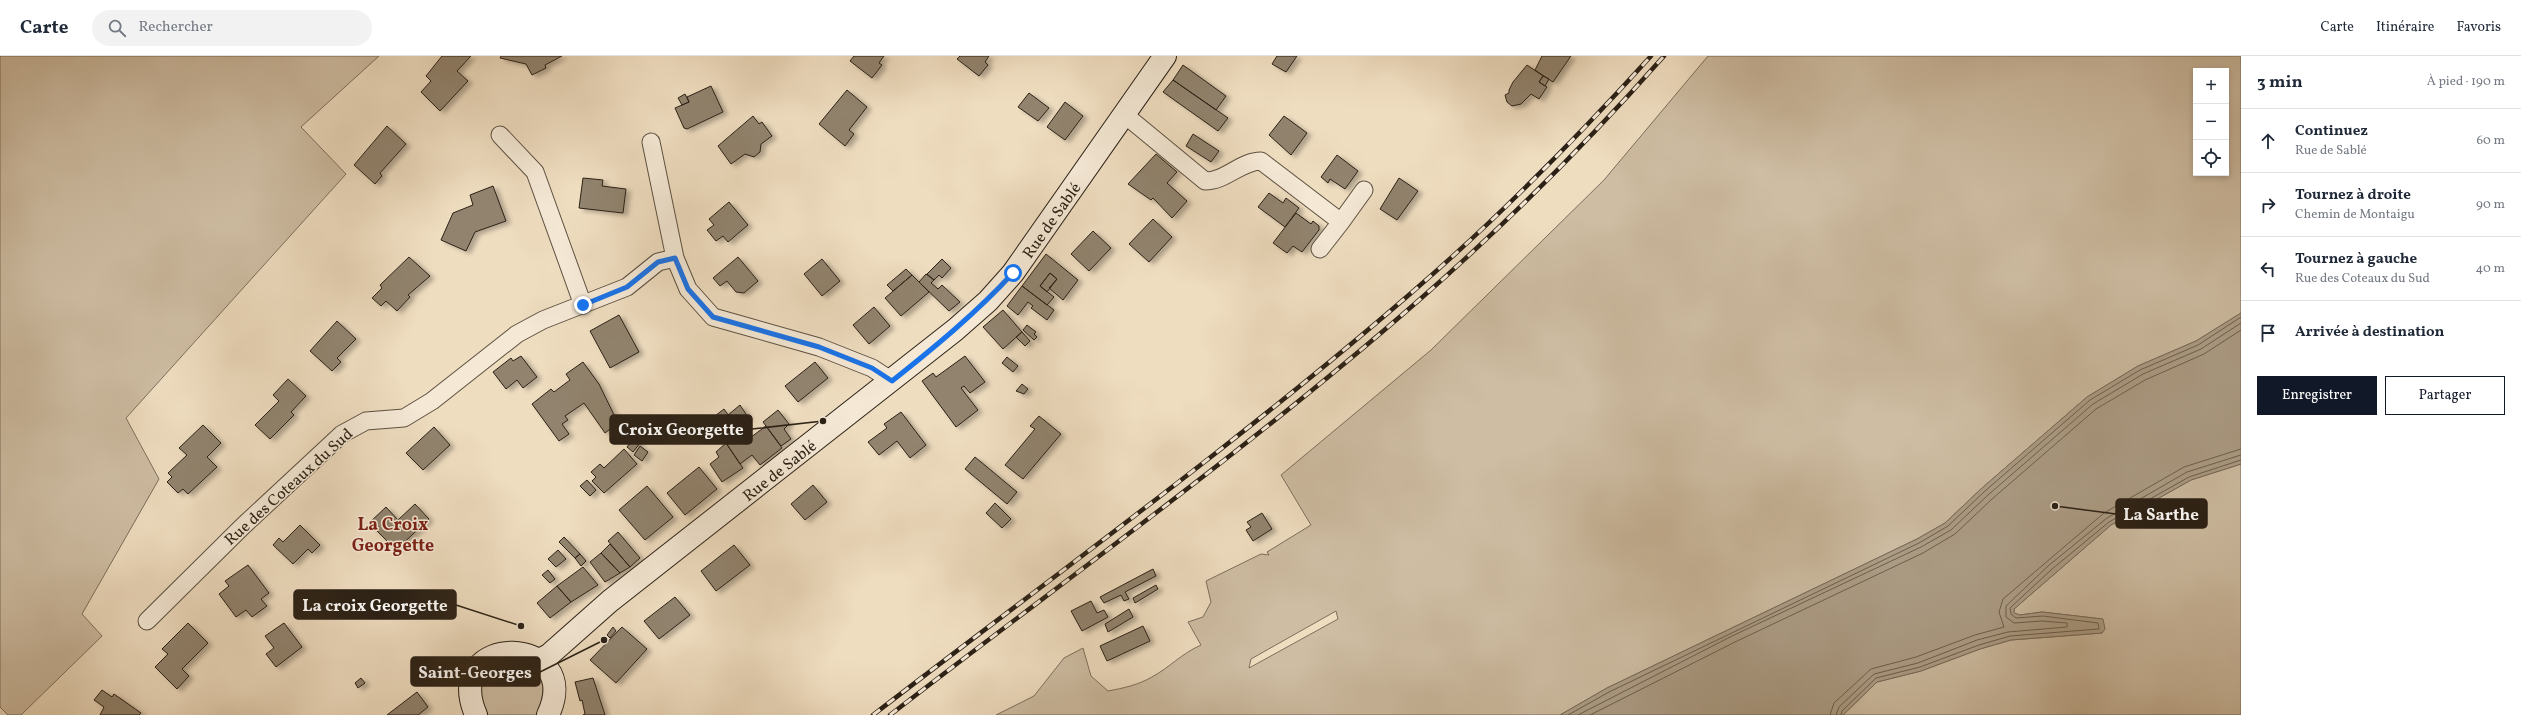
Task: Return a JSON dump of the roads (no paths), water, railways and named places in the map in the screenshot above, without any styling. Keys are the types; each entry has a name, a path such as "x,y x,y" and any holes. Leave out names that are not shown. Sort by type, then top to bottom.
{"main road":[{"name":"Rue de Sablé","path":"539,660 549,655 610,601 892,381 988,301 1013,273 1125,115 1164,56"},
{"path":"476,715 471,703 470,690 473,678 480,666 501,652 515,651 528,654 539,660 547,670 552,681 554,693 548,715"}],"street":[{"path":"1125,115 1205,181 1215,181 1254,161 1261,161 1340,222"},
{"path":"500,135 534,172 583,305"},
{"path":"651,142 675,258 688,289 713,317 819,347 872,368 892,381"},
{"path":"1320,250 1364,190"},
{"name":"Rue des Coteaux du Sud","path":"147,621 243,526 342,434 366,421 404,418 432,400 517,334 544,320 627,287 658,262 675,258"}],"water":[{"path":"2241,313 2241,464 2191,480 2111,525 2014,609 2014,613 2020,615 2042,612 2103,619 2105,629 2102,633 2011,640 1980,649 1921,671 1877,682 1843,715 1560,715 1607,688 1917,539 1945,523 1982,488 2087,397 2138,366 2196,341"}],"railway":[{"path":"873,715 1212,456 1279,403 1410,294 1442,266 1534,179 1651,56"},
{"path":"890,715 1224,461 1289,409 1418,301 1545,183 1664,56"}],"place":[{"name":"Croix Georgette","path":"823,421"},
{"name":"La Sarthe","path":"2055,506"},
{"name":"La croix Georgette","path":"521,626"},
{"name":"Saint-Georges","path":"604,640"}],"district":[{"name":"La Croix Georgette","path":"393,534"}]}
